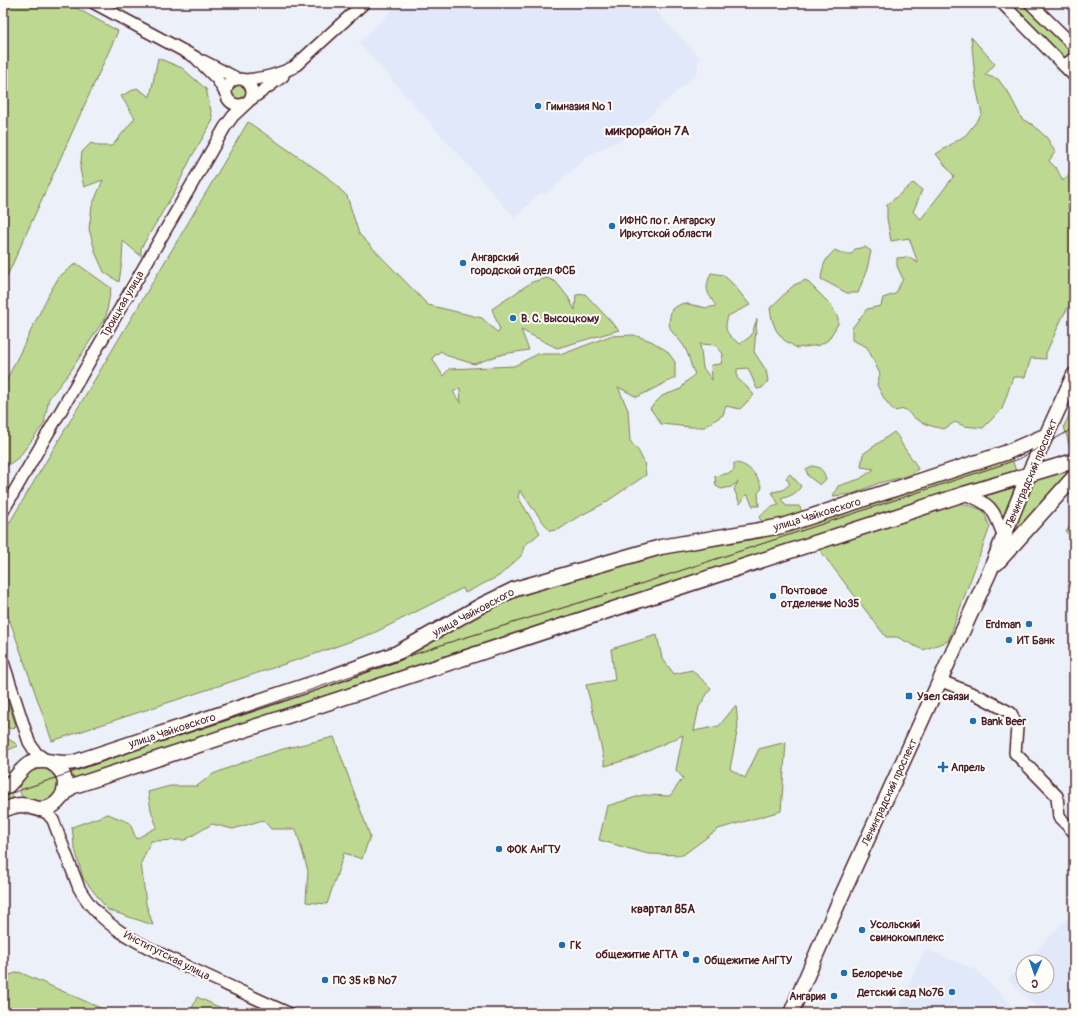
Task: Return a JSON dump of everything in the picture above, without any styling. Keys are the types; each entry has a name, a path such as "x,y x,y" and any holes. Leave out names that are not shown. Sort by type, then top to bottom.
{"main road":[{"name":"Ленинградский проспект","path":"791,1013 841,897 990,571 1029,473 1074,375"},
{"name":"улица Чайковского","path":"3,789 13,782 28,764 34,762 67,764 75,762 323,680 397,653 482,605 514,589 661,547 782,526 1005,453 1047,434"},
{"path":"3,810 23,805 35,808 51,807 71,787 964,494 1029,473 1074,461"},
{"name":"Ленинградский проспект","path":"990,571 1074,477"},
{"path":"49,762 58,768 65,779 63,794"},
{"path":"22,770 17,780 17,790 23,801 35,808"}],"street":[{"path":"94,3 195,57 250,84 252,94 249,101 242,105 233,104 217,80 195,57"},
{"name":"Троицкая улица","path":"3,511 225,127 249,101 294,67 364,3"},
{"path":"1002,3 1074,76"},
{"path":"1030,3 1074,46"},
{"path":"1064,66 1074,58"},
{"path":"225,127 227,116 228,84 233,80 268,77 294,67"},
{"path":"964,494 981,500 992,508 1004,536"},
{"path":"3,662 29,742 36,753 49,762"},
{"path":"939,680 982,697 1011,713 1017,727 1015,753 1058,796 1059,817 1074,832"},
{"path":"22,770 28,756 29,742"},
{"path":"56,827 56,811 63,794"},
{"name":"Институтская улица","path":"35,808 48,814 56,827 82,895 105,920 130,939 288,1013"}],"shaded area":[{"name":"Гимназия № 1","path":"400,3 648,3 699,57 697,73 623,139 588,155 546,195 541,192 515,218 359,43"},
{"path":"1074,912 1074,1013 1042,1013 1023,994 1055,994 1055,954 1033,954"},
{"name":"Детский сад №76","path":"925,949 976,970 1020,1013 897,1013"},
{"path":"1015,972 1015,986 1008,979"}],"green space":[{"path":"3,3 67,3 118,31 3,285"},
{"path":"1011,3 1022,3 1071,52 1064,58"},
{"path":"971,37 995,64 985,75 998,79 1009,94 1022,119 1033,125 1047,138 1055,152 1049,161 1057,169 1063,181 1069,174 1074,175 1074,297 1063,316 1046,353 1046,359 1031,358 1025,377 1013,377 1002,409 983,428 964,426 955,422 944,429 923,423 905,409 894,411 885,400 877,385 880,374 867,347 852,340 852,328 867,309 881,306 883,298 895,294 903,279 897,266 897,258 908,257 918,263 909,238 891,241 887,218 887,205 913,183 922,190 913,212 921,219 954,176 936,154 966,135 982,114 976,87"},
{"path":"158,58 182,68 206,89 213,120 192,156 175,191 141,248 141,256 123,241 119,282 104,272 96,254 89,229 92,206 103,180 84,187 80,169 82,152 91,143 99,146 112,146 135,118 121,96 137,88 150,97"},
{"path":"236,84 242,84 247,89 245,98 242,100 236,100 231,95 231,89"},
{"path":"248,122 326,176 347,196 359,234 428,305 482,318 498,333 500,330 492,309 532,282 547,278 556,282 568,297 575,310 576,295 585,294 619,330 557,348 521,330 529,350 503,354 474,364 448,356 441,351 432,358 443,376 449,369 514,366 538,354 563,354 610,336 634,335 651,341 667,351 675,362 675,378 637,397 618,387 628,410 630,441 639,452 644,462 646,475 603,504 576,518 560,529 550,531 520,490 518,497 540,533 524,546 522,555 499,576 465,593 463,588 374,633 52,741 3,601 4,532","holes":["460,388 461,404 453,392"]},
{"path":"865,247 871,251 867,269 858,293 847,293 821,279 822,270 825,263 828,257 835,250 843,254 852,254 855,249"},
{"path":"76,263 111,288 106,316 70,372 49,398 44,424 19,457 3,469 3,387 50,292 59,277"},
{"path":"711,273 723,275 732,283 750,305 728,316 726,330 732,338 740,344 751,336 757,319 754,352 766,370 768,381 762,388 757,389 748,368 737,369 737,378 754,395 740,409 726,406 723,415 704,427 661,424 650,408 662,396 681,389 695,374 685,348 670,327 669,323 672,309 683,303 707,308 716,306 710,297 707,287","holes":["700,344 716,345 723,354 721,364 711,365 712,380 703,368"]},
{"path":"806,280 831,305 838,318 838,324 828,340 820,345 797,348 784,340 776,330 772,320 770,308 794,285"},
{"path":"1074,405 1074,449 1070,448 1064,426"},
{"path":"894,432 918,469 910,475 879,483 852,494 833,496 838,486 860,479 874,469 861,467 863,454"},
{"path":"1012,458 1016,472 72,780 68,769 432,641 504,602 545,588 636,559 702,542 786,531"},
{"path":"734,463 744,465 752,471 758,479 762,488 758,493 759,506 753,506 747,494 740,504 734,489 738,482 731,487 721,489 716,486 715,476 730,473 734,470"},
{"path":"812,466 818,467 823,471 826,479 820,485 808,476 806,469"},
{"path":"1074,466 1074,470 1006,545 1034,478"},
{"path":"790,474 801,486 795,493 781,499 786,506 799,506 803,513 794,517 763,522 759,518 763,513 770,508 779,505 772,492 783,490 790,484 786,478"},
{"path":"1019,482 1005,520 995,504 983,494"},
{"path":"958,502 983,510 990,527 948,641 923,650 897,637 886,637 819,549"},
{"path":"1074,520 1074,539 1066,532"},
{"path":"657,635 662,658 674,674 692,670 711,688 699,707 694,731 719,726 736,705 738,727 730,769 745,778 759,749 786,742 781,811 718,829 683,855 648,854 599,840 607,806 643,795 670,796 683,778 676,770 683,735 633,758 605,766 599,735 586,685 615,680 611,649"},
{"path":"3,687 16,726 13,729 8,728 3,717 3,712 8,709 3,694"},
{"path":"3,736 15,743 18,746 3,752"},
{"path":"334,737 370,836 362,859 344,853 327,904 306,902 308,871 296,829 271,829 263,820 233,829 212,824 185,840 151,841 141,863 146,904 153,925 108,910 83,878 74,845 72,827 108,814 130,823 136,839 157,827 151,810 148,792 170,786 197,786 213,774 249,760 283,749"},
{"path":"32,765 56,769 60,796 53,803 26,801 22,796 19,786 20,782"},
{"path":"10,791 14,800 3,803 3,793"},
{"path":"19,972 112,1013 3,1013 3,977"},
{"path":"197,997 232,1013 190,1013"}],"tram line":[{"path":"3,796 447,643 628,588 1019,459 1067,432 1074,426"}],"place":[{"name":"Гимназия № 1","path":"538,106"},
{"name":"ИФНС по г. Ангарску Иркутской области","path":"612,226"},
{"name":"Ангарский городской отдел ФСБ","path":"463,263"},
{"name":"В. С. Высоцкому","path":"513,318"},
{"name":"Почтовое отделение №35","path":"773,596"},
{"name":"Erdman","path":"1029,624"},
{"name":"ИТ Банк","path":"1009,640"},
{"name":"Узел связи","path":"909,696"},
{"name":"Bank Beer","path":"973,721"},
{"name":"Апрель","path":"943,767"},
{"name":"ФОК АнГТУ","path":"499,849"},
{"name":"Усольский свинокомплекс","path":"862,930"},
{"name":"ГК","path":"562,945"},
{"name":"общежитие АГТА","path":"686,954"},
{"name":"Общежитие АнГТУ","path":"696,960"},
{"name":"Белоречье","path":"844,973"},
{"name":"ПС 35 кВ №7","path":"325,980"},
{"name":"Детский сад №76","path":"952,992"},
{"name":"Ангария","path":"834,996"}],"district":[{"name":"микрорайон 7А","path":"647,130"},
{"name":"квартал 85А","path":"663,909"}]}
